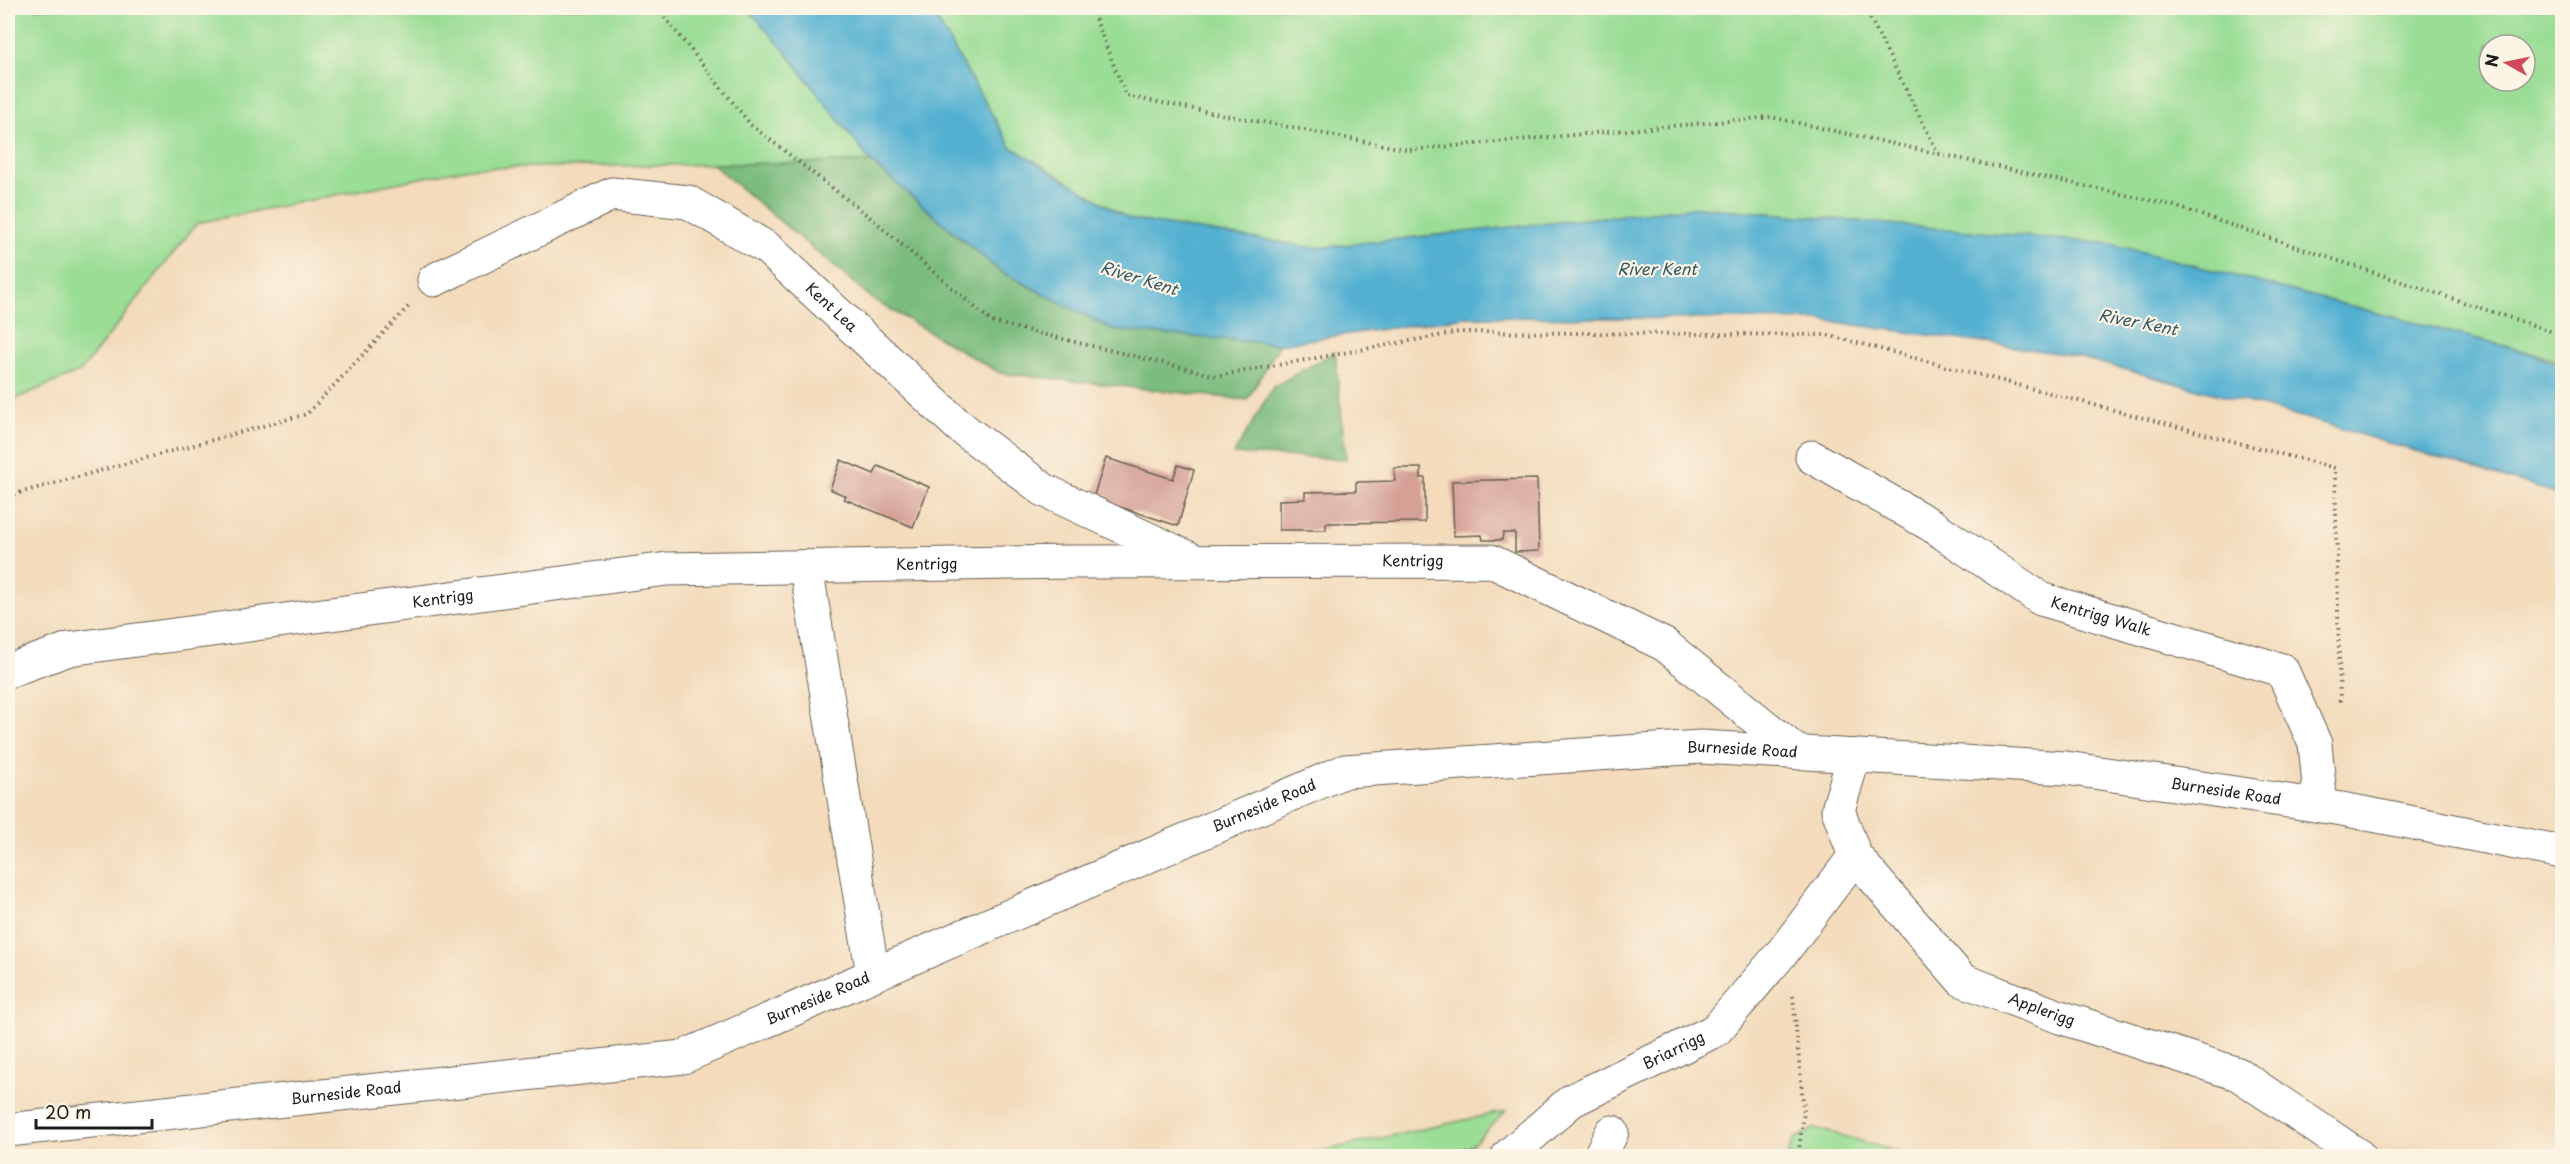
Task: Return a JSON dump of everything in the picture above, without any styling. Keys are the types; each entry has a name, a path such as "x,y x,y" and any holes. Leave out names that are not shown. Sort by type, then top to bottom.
{"street":[{"name":"Kent Lea","path":"434,280 612,194 688,202 767,248 959,426 1044,490 1198,562"},
{"name":"Kentrigg Walk","path":"1812,457 1931,525 2041,599 2282,670 2315,744 2321,806"},
{"name":"Kentrigg","path":"8,671 69,649 655,571 1198,562 1491,561 1665,645 1798,753"},
{"path":"806,567 873,975"},
{"name":"Burneside Road","path":"8,1130 683,1057 1345,771 1701,747 2066,768 2321,806 2562,852"},
{"name":"Applerigg","path":"1854,756 1838,810 1855,856 1962,980 2060,1017 2238,1074 2359,1156"},
{"name":"Briarrigg","path":"1508,1156 1571,1101 1716,1030 1785,949 1855,856"}],"path":[{"path":"657,8 751,125 871,218 992,322 1218,376 1459,332 1827,335 2335,468 2340,715"},
{"path":"1091,8 1126,96 1409,150 1771,117 2171,205 2562,335"},
{"path":"1865,8 1938,154"},
{"path":"8,496 307,414 434,280"},
{"path":"1785,949 1802,1076 1804,1113 1798,1156"}],"green space":[{"path":"8,8 751,8 871,162 470,168 197,223 81,371 8,402"},
{"path":"930,8 2562,8 2562,361 2111,244 1699,207 1315,248 1129,219 1011,147"},
{"path":"871,162 1000,271 1113,330 1280,344 1247,400 1000,373 874,300 712,164"},
{"path":"1335,352 1346,459 1234,454 1273,387"},
{"path":"1506,1111 1461,1156 1299,1156"},
{"path":"1815,1128 1912,1156 1787,1156 1794,1139"}],"water":[{"name":"River Kent","path":"747,8 930,8 1011,147 1129,219 1315,248 1699,207 2111,244 2509,347 2562,364 2562,495 2295,415 2070,355 1820,320 1466,317 1280,344 1113,330 1000,271 871,162 789,56"}],"building":[{"path":"1106,458 1173,479 1178,465 1194,470 1178,526 1093,498"},
{"path":"841,460 874,474 878,466 929,487 913,527 844,499 846,496 830,489"},
{"path":"1394,468 1421,468 1421,478 1425,478 1425,522 1326,523 1326,530 1279,530 1279,500 1305,499 1305,492 1356,491 1356,482 1395,481"},
{"path":"1537,479 1539,551 1515,552 1515,533 1503,533 1502,540 1483,540 1482,535 1454,536 1452,481"}]}
